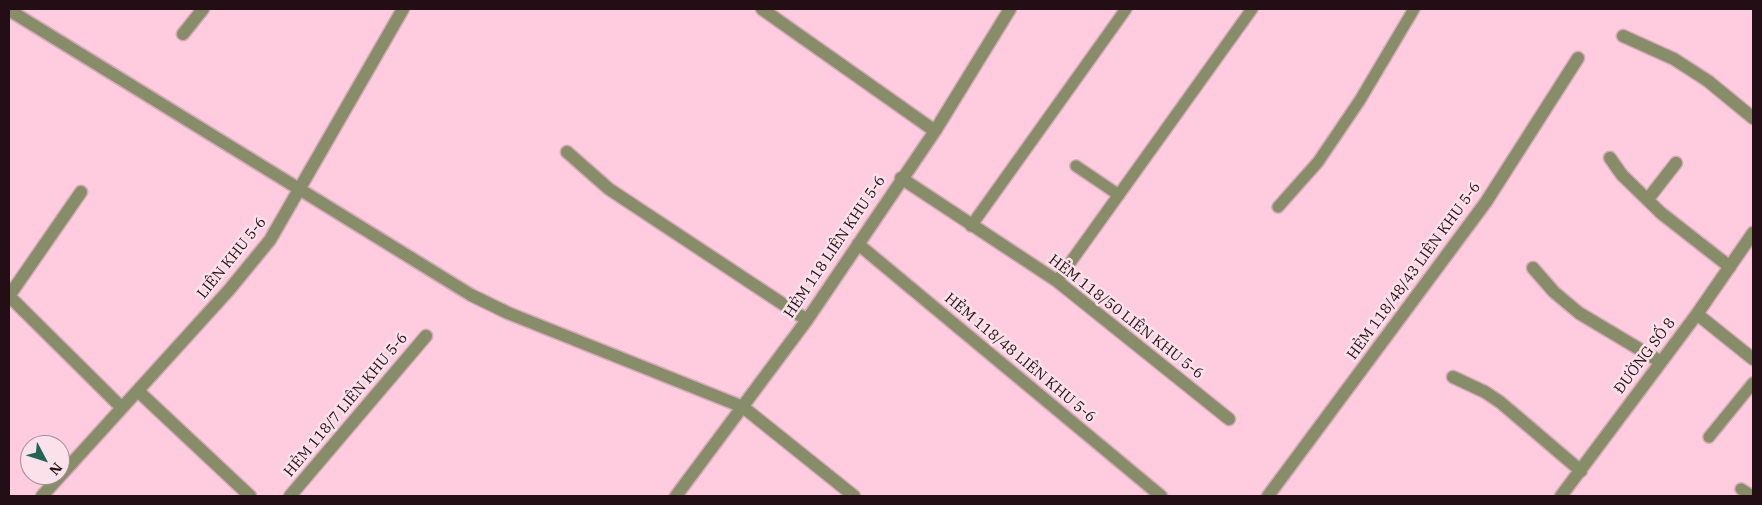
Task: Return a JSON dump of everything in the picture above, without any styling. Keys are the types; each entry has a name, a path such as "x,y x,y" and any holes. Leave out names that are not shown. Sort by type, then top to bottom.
{"street":[{"path":"183,34 203,9"},
{"name":"LIÊN KHU 5-6","path":"42,496 138,391 270,240 403,9"},
{"path":"762,9 935,131"},
{"name":"HẺM 118 LIÊN KHU 5-6","path":"676,496 807,320 901,178 935,131 1010,9"},
{"path":"9,10 299,191 471,295 508,314 743,407 854,496"},
{"path":"1623,36 1674,59 1708,81 1753,118"},
{"name":"HẺM 118/48/43 LIÊN KHU 5-6","path":"1268,496 1486,202 1578,58"},
{"path":"567,152 609,189 807,320"},
{"path":"1610,158 1622,175 1648,200 1689,236 1730,267"},
{"path":"1648,200 1676,163"},
{"name":"HẺM 118/50 LIÊN KHU 5-6","path":"901,178 1057,280 1229,419"},
{"path":"81,192 9,296 122,408"},
{"name":"ĐƯỜNG SỐ 8","path":"1564,496 1581,470 1697,314 1753,233"},
{"name":"HẺM 118/48 LIÊN KHU 5-6","path":"858,244 1161,496"},
{"path":"1533,268 1554,292 1579,313 1661,362"},
{"path":"1697,314 1753,359"},
{"name":"HẺM 118/7 LIÊN KHU 5-6","path":"290,496 426,336"},
{"path":"1453,377 1485,392 1500,402 1581,470"},
{"path":"138,391 250,496"}],"lane":[{"path":"972,226 1126,9"},
{"path":"1057,280 1252,9"},
{"path":"1278,207 1318,162 1360,100 1414,9"},
{"path":"1076,166 1118,195"},
{"path":"1709,437 1753,383"},
{"path":"1741,489 1752,496"}]}
